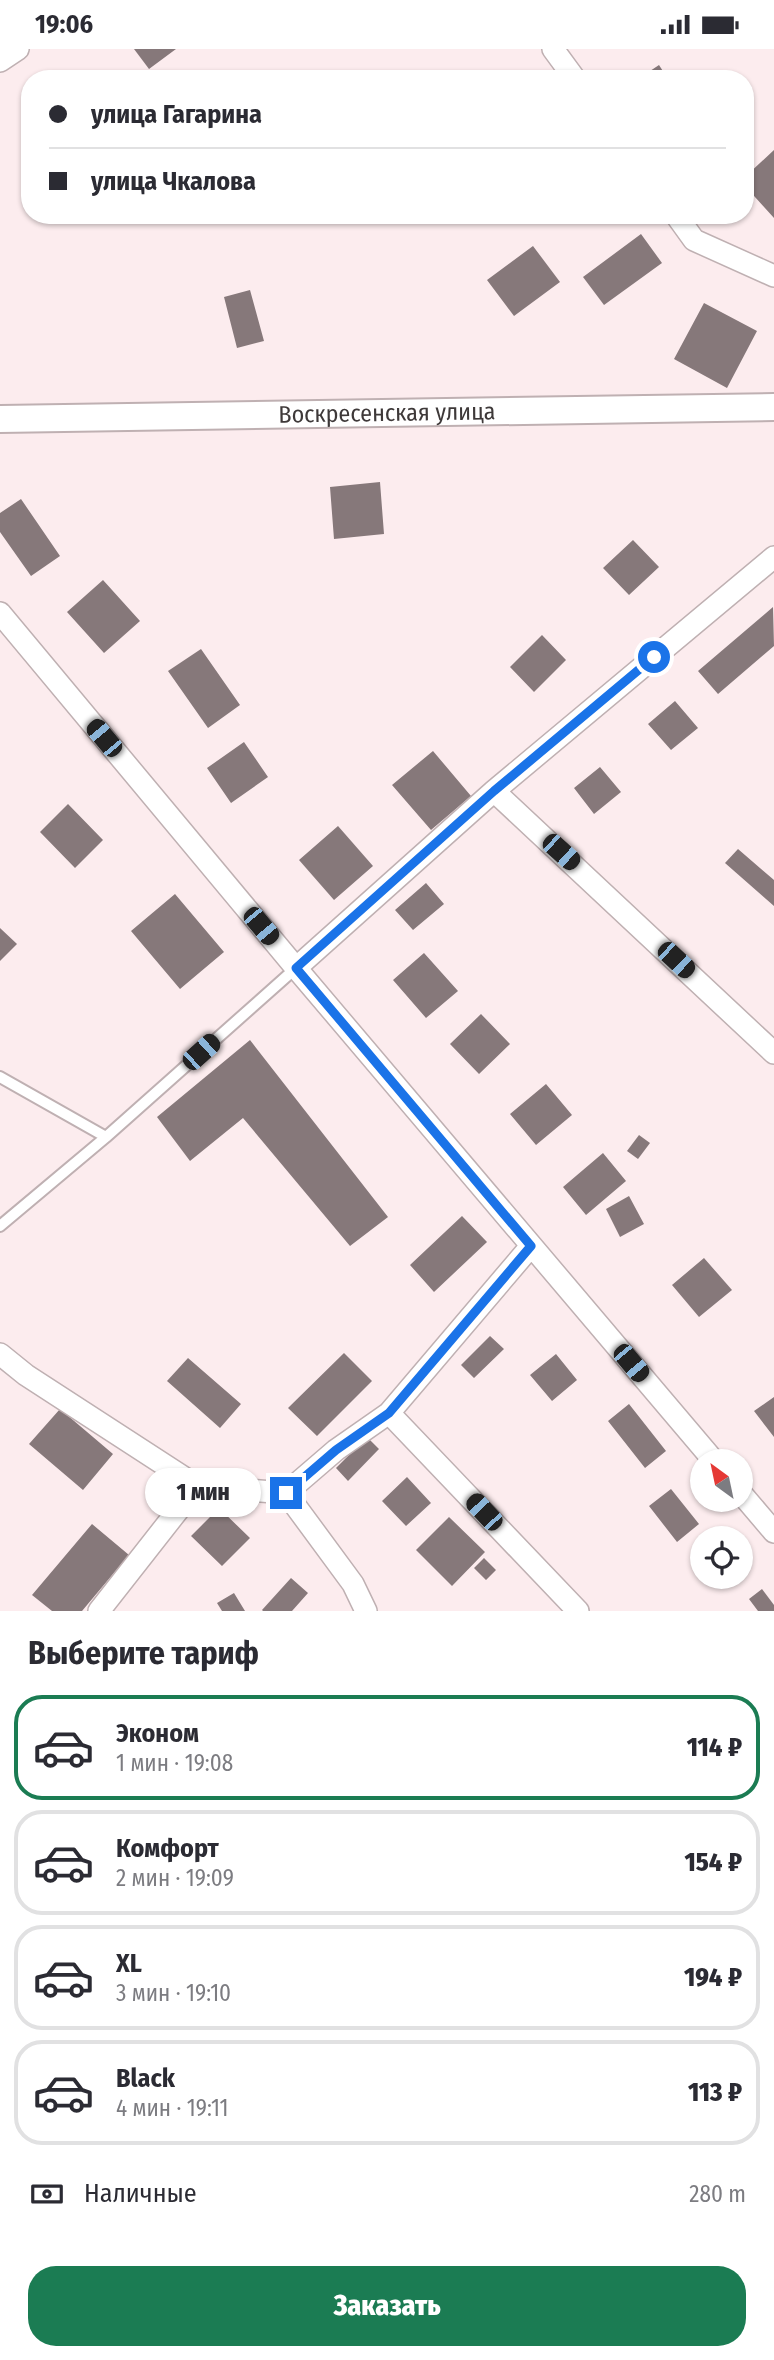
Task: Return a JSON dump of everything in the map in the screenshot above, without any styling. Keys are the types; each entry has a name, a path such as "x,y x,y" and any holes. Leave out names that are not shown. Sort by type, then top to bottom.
{"street":[{"path":"0,61 18,49"},
{"path":"553,49 568,70"},
{"path":"682,224 694,240 774,276"},
{"name":"Воскресенская улица","path":"0,419 774,407"},
{"path":"296,968 494,791 774,557"},
{"path":"0,613 296,968 704,1449"},
{"path":"494,791 774,1053"},
{"path":"0,1354 26,1375 197,1486 286,1493 336,1450 389,1413 531,1246"},
{"path":"389,1413 578,1611"},
{"path":"99,1611 197,1486"},
{"path":"286,1493 353,1584 366,1611"},
{"path":"753,1507 774,1532"}],"lane":[{"path":"0,1226 296,968"},
{"path":"0,1077 106,1136"}],"building":[{"path":"134,49 176,49 149,69"},
{"path":"774,150 774,218 754,196 754,169"},
{"path":"641,234 662,263 604,305 583,277"},
{"path":"533,246 560,282 514,316 487,280"},
{"path":"250,290 264,341 237,348 224,297"},
{"path":"704,303 757,331 727,388 674,359"},
{"path":"380,482 384,534 334,539 330,487"},
{"path":"21,499 60,556 31,576 0,532 0,513"},
{"path":"633,540 659,567 629,595 603,568"},
{"path":"103,580 140,621 104,653 67,612"},
{"path":"773,607 774,646 718,694 698,671"},
{"path":"542,635 566,660 534,692 510,667"},
{"path":"201,649 240,705 208,728 168,671"},
{"path":"675,701 698,728 671,750 648,724"},
{"path":"244,742 268,777 231,803 207,768"},
{"path":"433,751 471,796 431,830 392,785"},
{"path":"600,767 621,792 594,814 574,788"},
{"path":"68,804 103,840 75,868 40,832"},
{"path":"338,826 373,866 334,900 299,860"},
{"path":"738,849 774,880 774,906 725,863"},
{"path":"426,883 444,904 413,930 395,910"},
{"path":"175,894 224,952 180,989 131,931"},
{"path":"0,928 17,944 0,961"},
{"path":"424,953 458,991 426,1018 393,980"},
{"path":"481,1014 510,1044 479,1074 450,1044"},
{"path":"250,1040 388,1217 350,1246 243,1118 190,1161 157,1117"},
{"path":"546,1084 572,1115 536,1145 510,1114"},
{"path":"639,1135 650,1143 638,1159 627,1151"},
{"path":"603,1153 626,1181 586,1215 563,1187"},
{"path":"629,1196 644,1224 620,1237 606,1209"},
{"path":"462,1216 487,1242 434,1292 410,1265"},
{"path":"704,1258 732,1290 699,1317 672,1285"},
{"path":"490,1336 504,1349 474,1378 461,1365"},
{"path":"344,1353 372,1381 317,1436 288,1408"},
{"path":"556,1354 577,1380 552,1401 530,1375"},
{"path":"188,1358 241,1404 220,1428 167,1381"},
{"path":"774,1397 774,1437 754,1411"},
{"path":"629,1404 666,1451 645,1468 608,1421"},
{"path":"60,1409 113,1454 83,1490 29,1444"},
{"path":"367,1437 379,1449 348,1481 336,1468"},
{"path":"407,1477 431,1503 406,1526 382,1501"},
{"path":"671,1489 699,1524 690,1526 690,1531 677,1542 649,1506"},
{"path":"219,1508 250,1538 222,1566 191,1536"},
{"path":"449,1517 485,1552 452,1586 416,1550"},
{"path":"92,1524 129,1555 82,1611 52,1611 32,1595"},
{"path":"484,1558 496,1570 486,1580 474,1568"},
{"path":"291,1578 308,1593 292,1611 263,1611 262,1610"},
{"path":"762,1589 774,1605 774,1611 758,1611 749,1599"},
{"path":"234,1593 245,1611 222,1611 217,1603"}],"route":[{"path":"286,1493 336,1450 389,1413 531,1246 296,968 494,791 654,657"}]}
